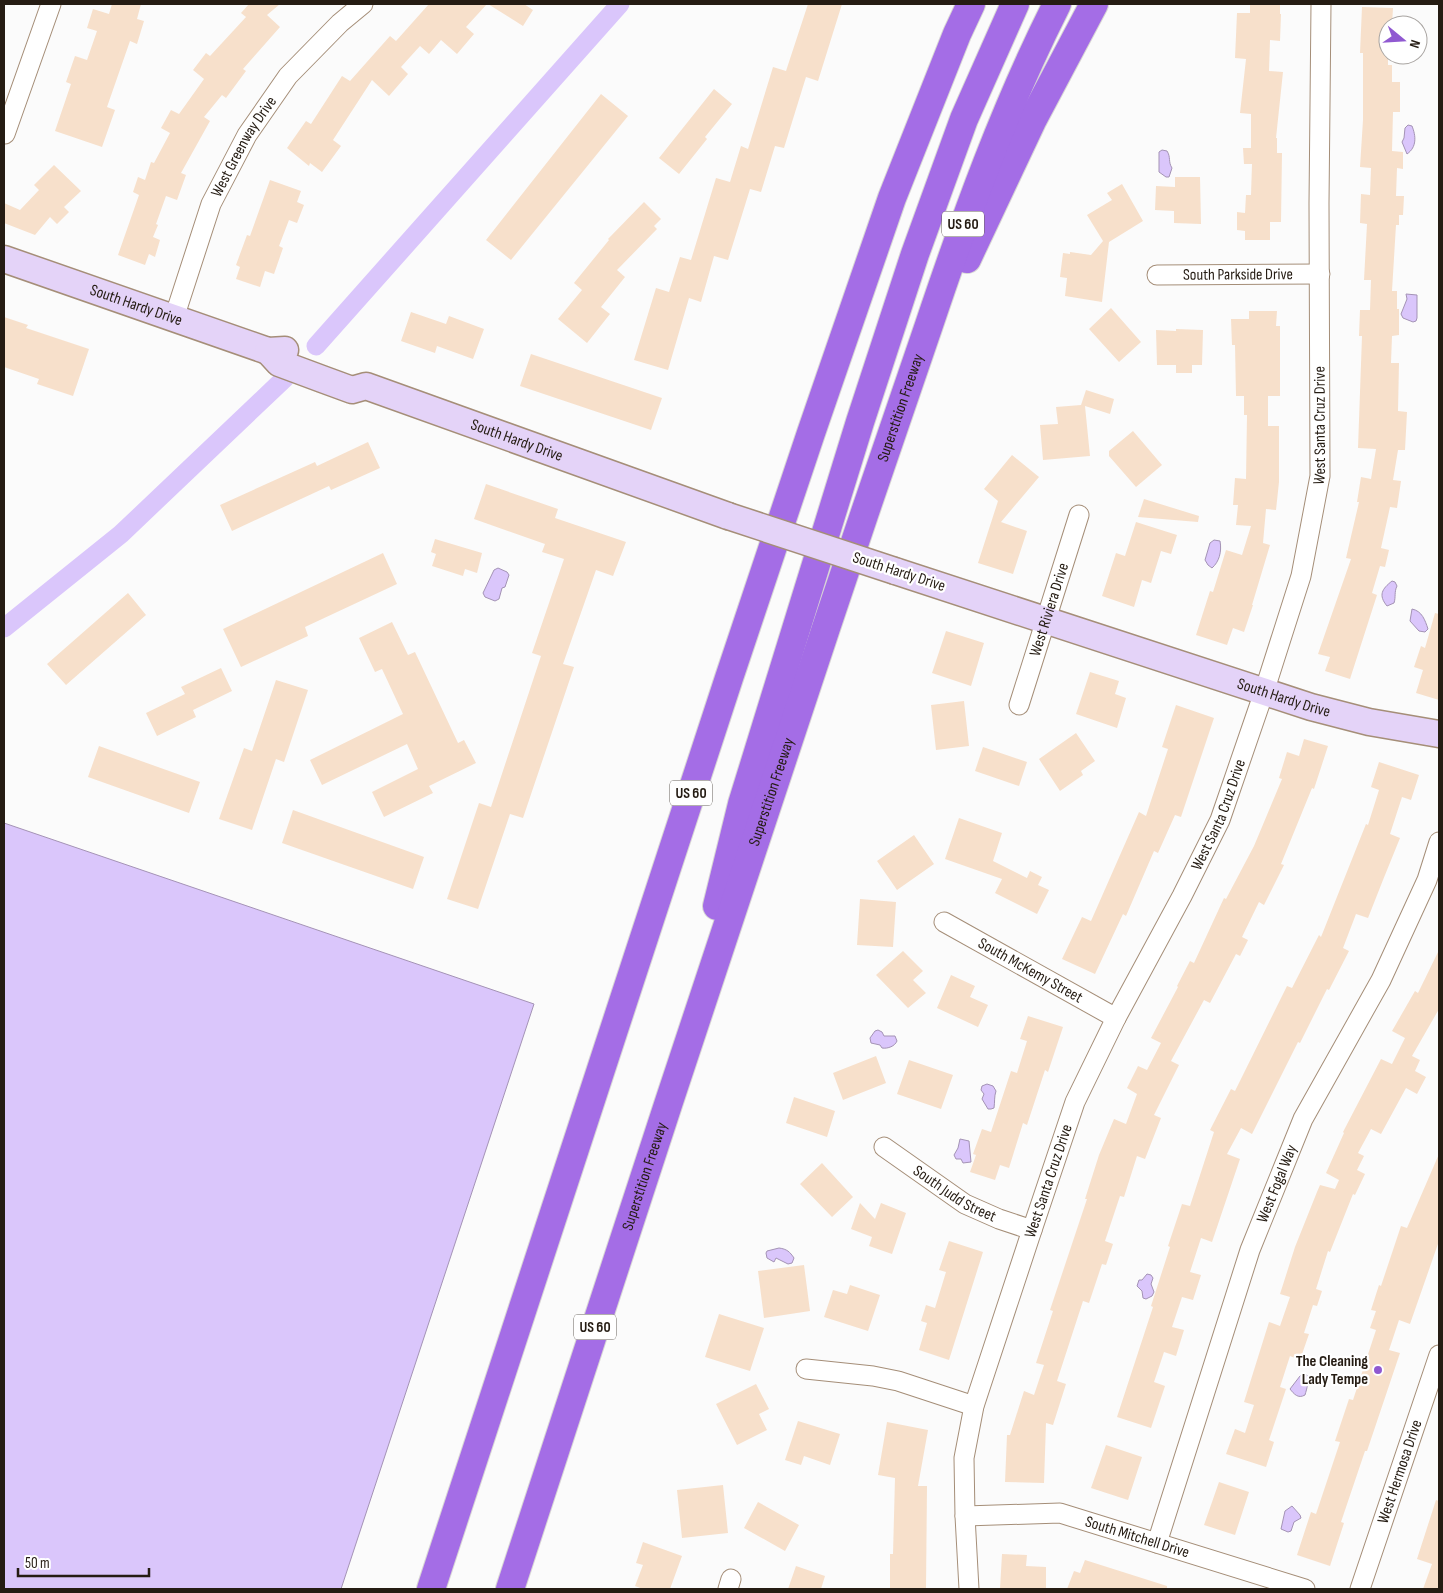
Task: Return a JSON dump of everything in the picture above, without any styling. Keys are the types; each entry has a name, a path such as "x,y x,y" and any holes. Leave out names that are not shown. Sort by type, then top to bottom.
{"highway":[{"name":"US 60","path":"431,1589 728,678 811,433 892,198 957,34 971,4"},
{"path":"680,1066 742,804 860,422 915,254 961,128 1016,4"},
{"name":"Superstition Freeway","path":"510,1589 680,1066 885,451 970,204 1003,120 1057,4"},
{"path":"885,451 968,256 1032,121 1094,4"}],"street":[{"path":"5,134 51,4"},
{"name":"West Greenway Drive","path":"174,318 211,204 247,135 288,76 340,23 363,4"},
{"name":"West Santa Cruz Drive","path":"969,1589 964,1458 974,1406 1075,1102 1116,1018 1182,896 1220,820 1301,576 1320,476 1319,203 1321,4"},
{"name":"South Hardy Drive","path":"4,260 321,370 358,376 366,386 728,516 1264,692 1369,722 1439,734"},
{"name":"South Parkside Drive","path":"1157,275 1320,274"},
{"name":"West Riviera Drive","path":"1019,705 1079,515"},
{"name":"West Fogal Way","path":"1157,1543 1250,1250 1303,1119 1381,980 1427,880 1439,842"},
{"name":"South McKemy Street","path":"944,922 1116,1018"},
{"name":"South Judd Street","path":"884,1146 965,1204 999,1219 1032,1230"},
{"name":"West Hermosa Drive","path":"1360,1589 1439,1355"},
{"path":"806,1369 872,1376 974,1406"},
{"name":"South Mitchell Drive","path":"965,1516 1060,1514 1305,1589"}],"shaded area":[{"path":"1408,125 1412,126 1415,141 1413,148 1407,154 1402,142 1405,128"},
{"path":"1162,150 1167,151 1169,155 1172,168 1169,177 1159,172 1159,152"},
{"path":"1406,294 1417,295 1417,318 1413,322 1403,318 1401,314 1407,299"},
{"path":"1214,540 1220,541 1221,549 1218,560 1212,568 1205,560 1210,543"},
{"path":"498,568 509,575 499,599 495,601 485,597 483,593 494,570"},
{"path":"1392,581 1397,586 1395,601 1387,606 1382,592"},
{"path":"1412,609 1421,614 1424,619 1428,629 1425,632 1419,631 1410,621"},
{"path":"4,823 534,1004 341,1589 4,1589"},
{"path":"878,1030 884,1036 895,1036 896,1043 891,1047 882,1048 880,1045 871,1043 870,1038"},
{"path":"987,1084 993,1086 996,1091 994,1108 991,1109 988,1109 982,1099 984,1094 981,1090 982,1086"},
{"path":"960,1139 969,1141 971,1162 963,1163 961,1159 956,1159 954,1155"},
{"path":"779,1248 791,1254 794,1258 792,1263 788,1264 776,1258 774,1262 767,1258 767,1251"},
{"path":"1147,1274 1153,1278 1151,1284 1154,1292 1152,1296 1146,1299 1143,1298 1142,1291 1137,1286 1139,1280 1142,1280"},
{"path":"1303,1374 1307,1375 1307,1387 1305,1395 1298,1396 1290,1389"},
{"path":"1292,1506 1301,1518 1294,1522 1291,1531 1288,1532 1281,1529 1285,1511"}],"building":[{"path":"112,4 141,4 137,19 144,21 137,44 130,41 107,107 115,110 102,147 55,131 71,84 66,82 75,56 87,60 97,31 87,28 93,9 109,14"},
{"path":"249,4 280,4 267,15 280,27 243,69 246,71 226,98 222,95 204,117 210,121 181,173 186,175 177,200 166,196 156,224 158,225 153,237 160,240 155,257 149,254 145,265 118,255 139,195 133,192 138,177 145,180 151,162 154,163 170,133 161,128 171,110 179,114 204,79 193,70 206,53 210,56 246,17 241,13"},
{"path":"429,4 487,4 466,27 474,34 457,54 441,40 429,54 420,46 401,67 408,74 389,96 372,80 333,140 341,146 322,172 310,163 309,166 287,148 306,121 311,124 342,76 350,81 390,36 396,41"},
{"path":"488,4 524,4 533,10 523,26"},
{"path":"808,4 842,4 818,81 806,77 784,148 775,146 761,192 750,189 728,260 714,256 701,302 689,298 668,370 634,360 656,288 669,292 680,257 691,260 716,178 730,182 741,146 748,149 773,67 786,71"},
{"path":"1250,4 1280,4 1281,14 1280,41 1270,40 1269,71 1283,72 1276,138 1277,153 1282,153 1281,222 1270,222 1270,240 1245,240 1245,231 1237,230 1237,212 1245,213 1246,195 1251,195 1252,164 1244,164 1243,148 1251,148 1251,114 1240,113 1246,59 1235,58 1237,13 1250,13"},
{"path":"1362,7 1393,8 1393,15 1378,15 1378,65 1392,65 1392,82 1400,82 1400,112 1393,112 1392,151 1403,152 1403,169 1397,168 1396,196 1404,196 1403,215 1399,215 1399,225 1396,225 1392,291 1397,291 1399,335 1392,336 1391,363 1399,363 1398,411 1407,412 1405,450 1398,450 1393,480 1401,481 1397,508 1390,507 1381,548 1389,550 1385,567 1380,566 1372,593 1377,595 1350,679 1325,671 1330,657 1318,654 1351,559 1346,558 1359,502 1357,502 1361,477 1371,479 1376,449 1358,448 1362,336 1359,336 1360,310 1370,310 1371,280 1364,280 1367,224 1360,223 1361,194 1370,195 1371,168 1360,167 1363,120 1363,53 1360,53"},
{"path":"714,89 732,104 705,137 707,139 679,174 659,158"},
{"path":"601,94 628,116 511,260 486,240"},
{"path":"54,165 81,191 64,207 69,212 57,224 50,217 35,235 4,223 4,203 20,210 39,190 34,185"},
{"path":"1175,177 1200,177 1201,224 1174,223 1174,211 1155,210 1156,186 1175,187"},
{"path":"270,180 301,191 297,202 304,205 297,223 289,220 279,246 283,248 274,274 265,271 260,287 236,279 240,267 236,265 247,235 250,236"},
{"path":"1122,184 1143,221 1109,242 1102,302 1065,296 1067,278 1060,277 1063,253 1091,255 1103,241 1087,215 1112,200 1107,193"},
{"path":"644,202 661,219 654,226 657,229 617,270 625,277 601,307 610,314 587,343 558,319 582,290 574,283 608,239"},
{"path":"1111,308 1141,342 1119,362 1089,329"},
{"path":"1249,311 1277,311 1276,326 1280,326 1280,396 1268,396 1268,426 1279,426 1279,482 1276,510 1266,509 1263,543 1270,545 1253,605 1244,632 1233,628 1227,645 1196,635 1210,591 1213,592 1226,550 1242,555 1251,526 1236,525 1238,505 1233,505 1235,478 1246,479 1247,415 1244,415 1244,396 1236,396 1235,345 1232,345 1231,319 1249,319"},
{"path":"411,312 446,324 449,316 484,329 473,359 437,346 435,353 401,341"},
{"path":"4,317 28,325 26,328 89,349 73,396 37,384 39,379 4,367"},
{"path":"1176,329 1203,330 1202,365 1192,365 1192,373 1176,373 1176,365 1157,365 1156,330 1176,331"},
{"path":"531,354 662,398 651,430 520,386"},
{"path":"1086,390 1114,399 1110,414 1085,406 1090,456 1043,460 1040,425 1058,424 1056,407 1081,405"},
{"path":"1133,431 1162,465 1136,487 1109,456 1109,451"},
{"path":"368,442 380,468 331,490 329,486 232,531 220,505 315,462 317,466"},
{"path":"1012,455 1039,477 1001,522 1027,531 1013,574 978,563 998,501 984,489"},
{"path":"486,484 558,509 555,518 626,542 613,576 596,570 563,664 574,667 523,818 510,814 478,909 447,899 479,803 491,807 541,656 532,653 564,559 542,552 545,544 474,519"},
{"path":"1144,499 1199,516 1198,522 1138,517"},
{"path":"1136,522 1177,535 1171,554 1161,551 1151,583 1142,580 1134,607 1102,596 1116,553 1125,556"},
{"path":"435,539 482,553 477,573 465,569 463,576 432,566 436,554 431,552"},
{"path":"383,553 397,584 305,627 308,636 241,667 223,629"},
{"path":"128,593 146,615 66,685 47,664"},
{"path":"1435,613 1439,614 1439,700 1416,693 1423,670 1414,667 1421,646 1425,648"},
{"path":"392,622 408,655 415,652 458,743 464,740 476,763 429,786 433,793 384,817 372,792 418,769 407,744 322,785 310,760 403,714 382,669 375,672 359,638"},
{"path":"946,631 984,643 971,686 932,673"},
{"path":"221,668 232,691 193,710 196,717 157,736 146,713 185,694 181,687"},
{"path":"1090,672 1119,681 1115,694 1126,698 1117,728 1076,714"},
{"path":"276,680 308,690 284,762 276,759 252,830 219,819 244,748 252,751"},
{"path":"964,701 969,746 936,750 931,705"},
{"path":"1176,705 1214,718 1181,817 1175,815 1158,853 1154,851 1126,916 1123,914 1095,974 1062,959 1082,917 1091,921 1139,812 1146,816 1168,749 1162,747"},
{"path":"1076,733 1095,761 1081,771 1083,775 1060,791 1039,759"},
{"path":"1304,739 1328,746 1314,789 1312,788 1281,864 1284,865 1264,905 1259,902 1242,937 1248,940 1240,956 1236,954 1210,1003 1204,1000 1171,1061 1179,1065 1154,1115 1161,1118 1145,1159 1137,1156 1124,1197 1120,1196 1105,1241 1113,1244 1106,1265 1102,1264 1089,1303 1083,1301 1057,1381 1066,1384 1053,1425 1046,1423 1044,1483 1005,1482 1007,1435 1010,1435 1024,1391 1034,1395 1044,1365 1036,1363 1053,1311 1050,1310 1087,1199 1085,1199 1099,1155 1114,1119 1126,1124 1137,1094 1127,1088 1138,1066 1147,1070 1161,1043 1151,1038 1190,961 1194,963 1224,898 1226,899 1254,846 1282,779 1279,778 1287,752 1299,756"},
{"path":"99,746 200,782 189,813 88,777"},
{"path":"983,747 1027,762 1019,786 975,771"},
{"path":"1379,762 1419,775 1411,800 1402,797 1390,834 1400,838 1368,918 1356,914 1343,948 1349,951 1329,990 1327,989 1300,1043 1298,1042 1252,1134 1241,1128 1227,1154 1240,1159 1212,1242 1201,1238 1190,1272 1201,1275 1193,1300 1182,1297 1172,1327 1184,1330 1176,1356 1164,1352 1154,1382 1165,1386 1151,1428 1117,1417 1153,1307 1151,1306 1182,1204 1190,1206 1214,1132 1210,1130 1231,1089 1235,1091 1287,986 1292,988 1319,935 1321,937 1366,824 1368,825 1379,790 1371,787"},
{"path":"293,810 424,857 413,889 282,843"},
{"path":"959,818 1002,833 993,861 1027,878 1030,871 1042,877 1038,885 1049,890 1037,914 995,893 1002,879 945,859"},
{"path":"914,835 934,864 897,890 877,861"},
{"path":"860,899 896,902 893,947 857,945"},
{"path":"1439,950 1439,1009 1412,1056 1420,1060 1415,1071 1426,1077 1417,1094 1406,1088 1381,1134 1371,1129 1358,1153 1364,1156 1357,1170 1365,1174 1355,1195 1353,1194 1330,1252 1328,1251 1316,1289 1322,1291 1317,1306 1313,1305 1304,1333 1309,1334 1300,1360 1290,1356 1280,1387 1286,1389 1269,1440 1274,1442 1266,1467 1226,1454 1235,1429 1245,1433 1254,1405 1244,1402 1269,1322 1280,1326 1290,1297 1280,1294 1295,1247 1317,1192 1320,1185 1335,1189 1339,1180 1326,1173 1343,1132 1381,1059 1392,1064 1405,1038 1392,1031 1415,991 1418,993"},
{"path":"903,951 923,971 913,980 926,993 908,1008 876,975"},
{"path":"951,975 975,986 970,997 988,1005 978,1027 937,1008"},
{"path":"1028,1016 1063,1027 1048,1072 1045,1070 1027,1125 1023,1123 1009,1168 1000,1165 995,1180 970,1172 976,1155 973,1154 982,1129 991,1132 1011,1071 1017,1073 1027,1041 1020,1039"},
{"path":"876,1056 886,1083 843,1100 833,1073"},
{"path":"909,1060 953,1075 941,1109 897,1094"},
{"path":"794,1097 835,1111 827,1137 786,1123"},
{"path":"1439,1154 1439,1241 1410,1324 1399,1320 1389,1350 1400,1353 1341,1522 1344,1523 1330,1566 1297,1555 1311,1512 1316,1514 1340,1442 1335,1441 1349,1399 1353,1400 1376,1330 1370,1328 1376,1311 1371,1310 1379,1285 1381,1286 1401,1226 1407,1228"},
{"path":"822,1163 853,1197 832,1217 800,1184"},
{"path":"860,1203 875,1219 881,1203 906,1213 892,1254 869,1246 872,1237 851,1229"},
{"path":"949,1241 983,1252 949,1360 919,1350 927,1323 921,1321 926,1305 935,1308 946,1272 939,1270"},
{"path":"804,1265 810,1311 764,1318 758,1271"},
{"path":"850,1285 880,1295 868,1331 824,1317 833,1290 847,1294"},
{"path":"719,1314 764,1328 750,1371 705,1357"},
{"path":"756,1384 769,1409 759,1414 767,1430 737,1445 716,1404"},
{"path":"798,1421 840,1434 830,1465 804,1456 801,1465 785,1460"},
{"path":"887,1422 928,1430 918,1486 927,1486 926,1589 890,1589 890,1554 893,1554 895,1478 878,1475"},
{"path":"1106,1445 1142,1457 1128,1500 1091,1488"},
{"path":"1219,1482 1249,1492 1235,1535 1204,1525"},
{"path":"723,1485 728,1533 682,1538 677,1490"},
{"path":"1436,1500 1439,1501 1439,1589 1423,1589 1432,1564 1417,1559"},
{"path":"758,1502 799,1525 785,1551 744,1528"},
{"path":"643,1542 682,1556 670,1589 643,1589 635,1586 643,1565 636,1563"},
{"path":"1002,1554 1027,1555 1026,1566 1046,1567 1046,1589 1000,1589"},
{"path":"1085,1560 1167,1586 1167,1589 1067,1589 1074,1571 1080,1573"},
{"path":"796,1566 825,1576 821,1589 788,1589"}],"waterway":[{"path":"316,346 620,4"},
{"path":"4,628 121,534 285,378"}],"place":[{"name":"The Cleaning Lady Tempe","path":"1378,1370"}]}
